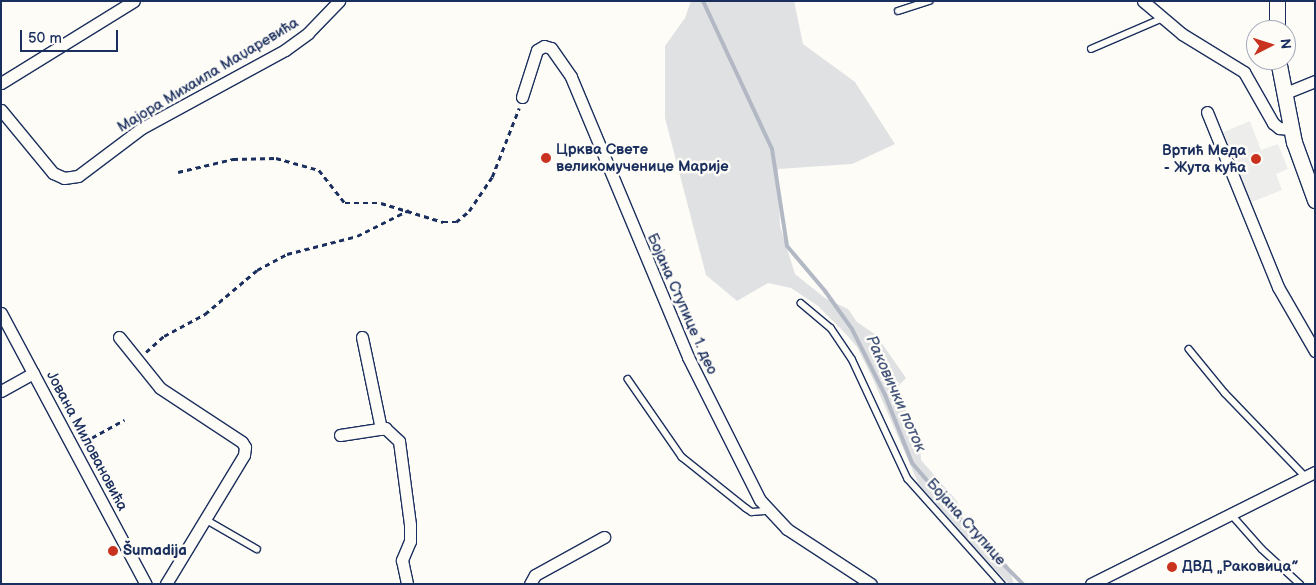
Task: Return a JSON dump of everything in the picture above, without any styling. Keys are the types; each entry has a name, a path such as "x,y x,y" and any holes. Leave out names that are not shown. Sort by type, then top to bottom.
{"main road":[{"path":"1277,20 1278,1"},
{"path":"1279,70 1290,129 1315,200"}],"street":[{"path":"1,83 134,1"},
{"name":"Мајора Михаила Маџаревића","path":"1,110 53,173 64,178 78,176 142,128 285,50 308,33 339,1"},
{"path":"1143,1 1160,18 1244,72 1274,123 1279,128 1290,129"},
{"name":"Бојана Ступице 1. део","path":"522,97 537,50 544,46 551,48 571,77 591,121 629,222 688,357 768,511 786,529 871,584"},
{"path":"1283,94 1315,81"},
{"path":"1207,112 1278,287 1315,351"},
{"name":"Јована Миловановића","path":"1,313 146,584"},
{"path":"119,337 169,396 244,444 244,455 166,584"},
{"path":"362,337 381,429"},
{"path":"1,391 33,373"},
{"path":"340,435 381,429 390,430 399,441 406,472 411,537 402,560 407,584"},
{"path":"1091,584 1232,515 1310,474"},
{"path":"530,584 535,576 604,537"}],"lane":[{"path":"898,11 929,1"},
{"path":"1091,49 1160,18"},
{"name":"Бојана Ступице","path":"801,303 831,328 852,359 908,479 1002,584"},
{"path":"1189,349 1225,393 1310,474"},
{"path":"628,379 682,457 752,512 768,511"},
{"path":"1232,515 1262,549 1300,584"},
{"path":"205,519 257,549"}],"path":[{"path":"178,172 233,159 276,158 319,170 345,203 380,203 409,210 443,222 456,222 469,211 492,177 522,97"},
{"path":"137,360 164,336 205,314 257,270 287,254 357,236 409,210"},
{"path":"74,447 124,420"}],"shaded area":[{"path":"691,1 794,1 803,44 855,82 895,144 852,164 778,169 780,226 795,274 825,298 848,309 857,322 876,335 906,378 894,391 919,432 921,460 957,501 966,525 1008,565 1014,584 1009,584 982,556 919,485 872,377 857,347 846,334 818,306 791,288 768,283 737,301 706,275 665,118 665,46 685,18"},
{"name":"Вртић Меда - Жута кућа","path":"1250,121 1261,150 1278,144 1288,169 1276,174 1282,190 1247,204 1219,134"}],"waterway":[{"name":"Раковички поток","path":"703,1 772,149 787,246 825,291 852,329 885,395 912,463 975,536 1023,584"}],"place":[{"name":"Црква Свете великомученице Марије","path":"546,158"},
{"name":"Вртић Меда - Жута кућа","path":"1256,159"},
{"name":"Šumadija","path":"113,551"},
{"name":"ДВД „Раковица”","path":"1172,567"}]}
